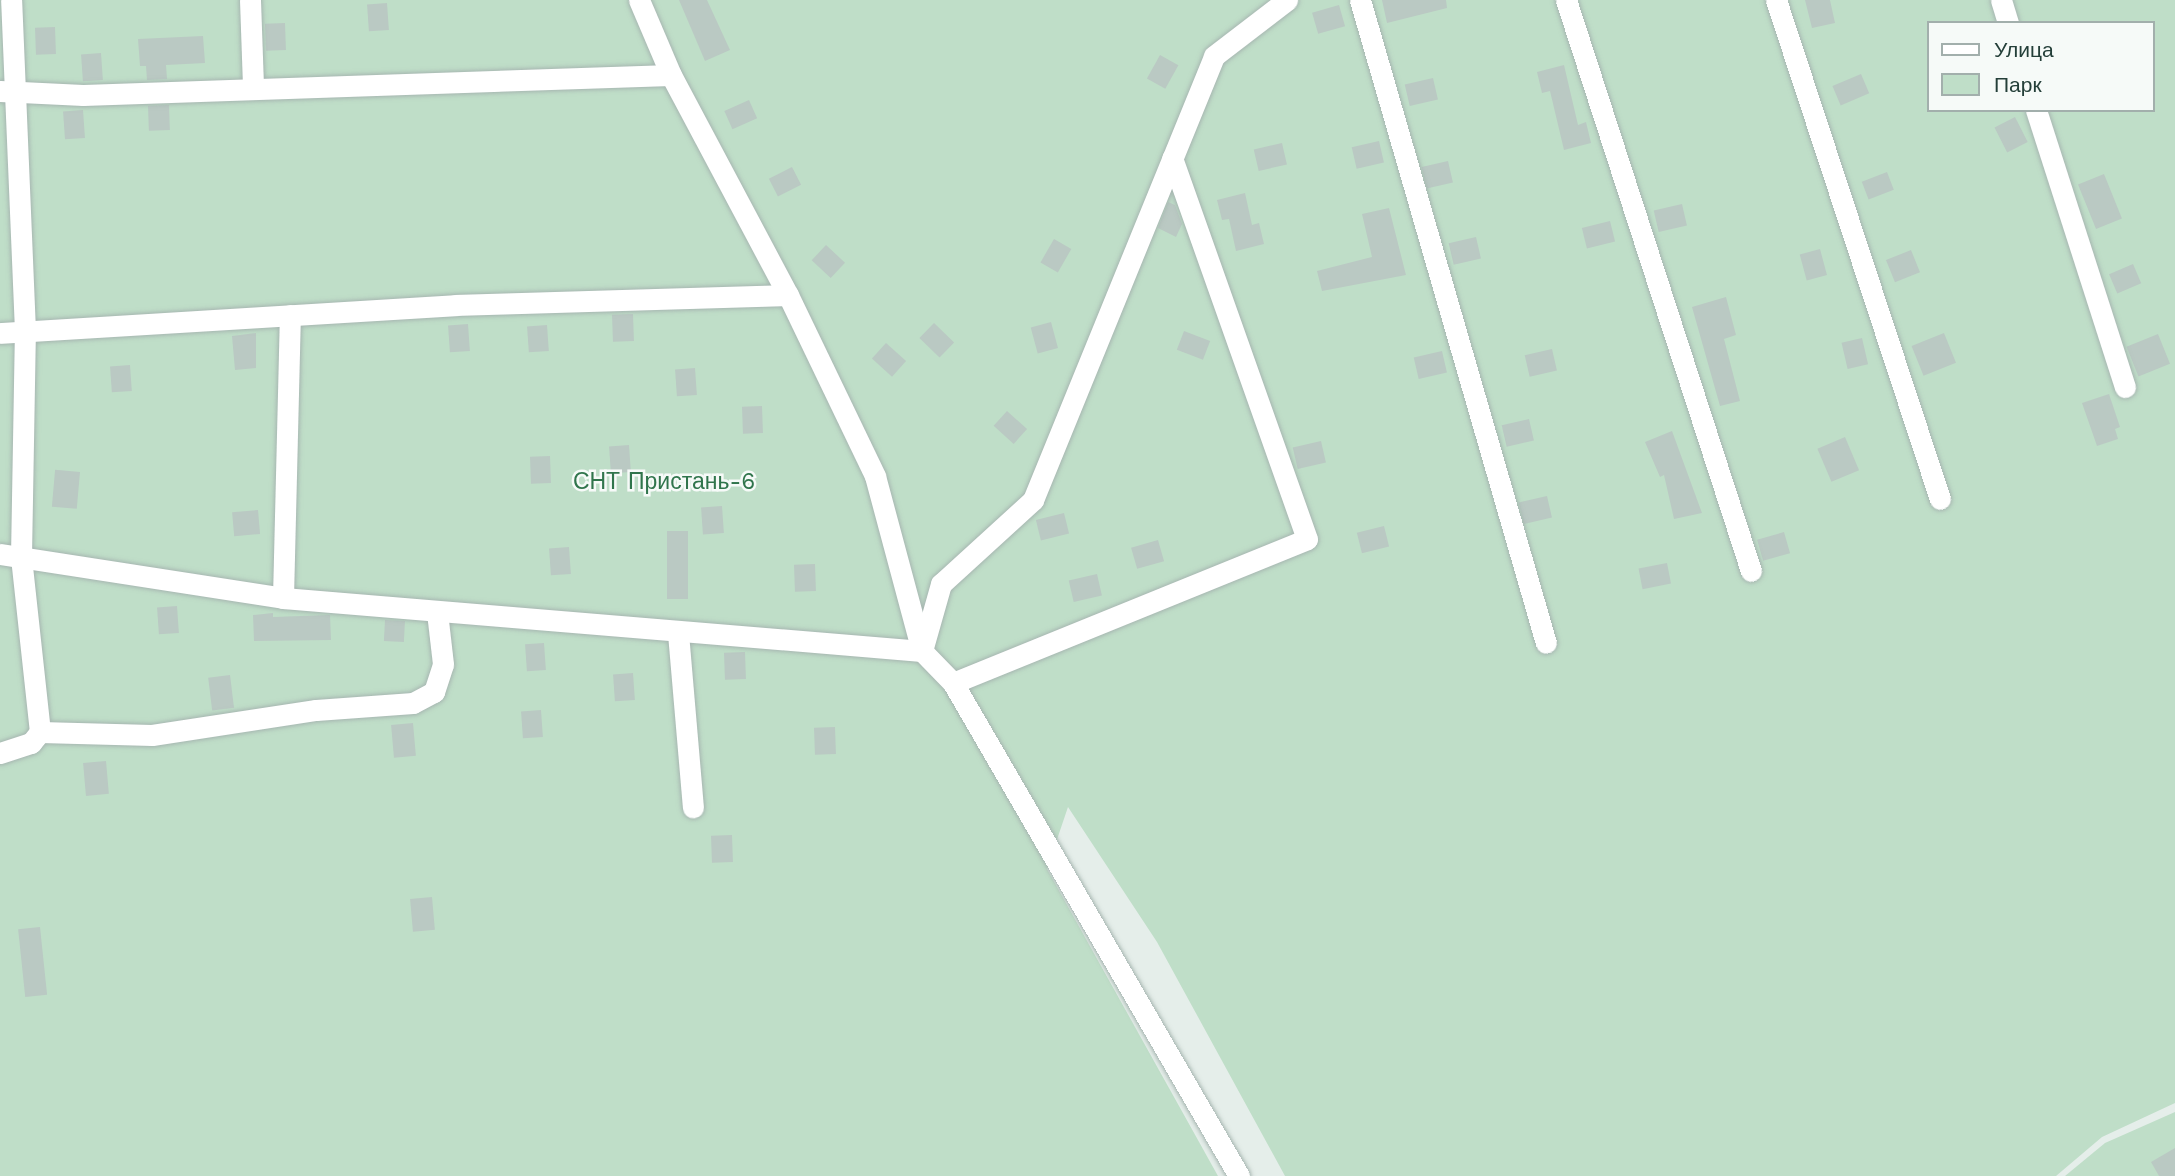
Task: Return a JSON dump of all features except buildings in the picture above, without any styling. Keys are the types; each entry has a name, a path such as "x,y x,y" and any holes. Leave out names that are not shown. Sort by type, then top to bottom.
{"street":[{"path":"0,753 31,743 40,732 10,555 25,331 6,92 11,0"},
{"path":"250,0 253,88"},
{"path":"639,0 671,75 788,295 875,476 922,651 953,683 1239,1176"},
{"path":"922,651 941,584 1032,500 1214,56 1287,0"},
{"path":"1360,0 1546,643"},
{"path":"1566,0 1751,571"},
{"path":"1776,0 1940,499"},
{"path":"2001,0 2007,21"},
{"path":"6,92 253,88 671,75"},
{"path":"2037,112 2125,387"},
{"path":"953,683 1307,539 1172,159"},
{"path":"0,332 290,315 788,295"},
{"path":"283,598 290,315"},
{"path":"10,555 283,598 678,634 922,651"},
{"path":"40,732 152,735 316,710 413,703 434,692 443,664 437,612"},
{"path":"678,634 693,807"}],"green space":[{"name":"СНТ Пристань-6","path":"0,0 2175,0 2175,1103 2102,1137 2056,1176 1285,1176 1157,942 1068,807 1047,869 1218,1176 0,1176"},
{"path":"2175,1112 2175,1176 2065,1176 2105,1143"}]}
